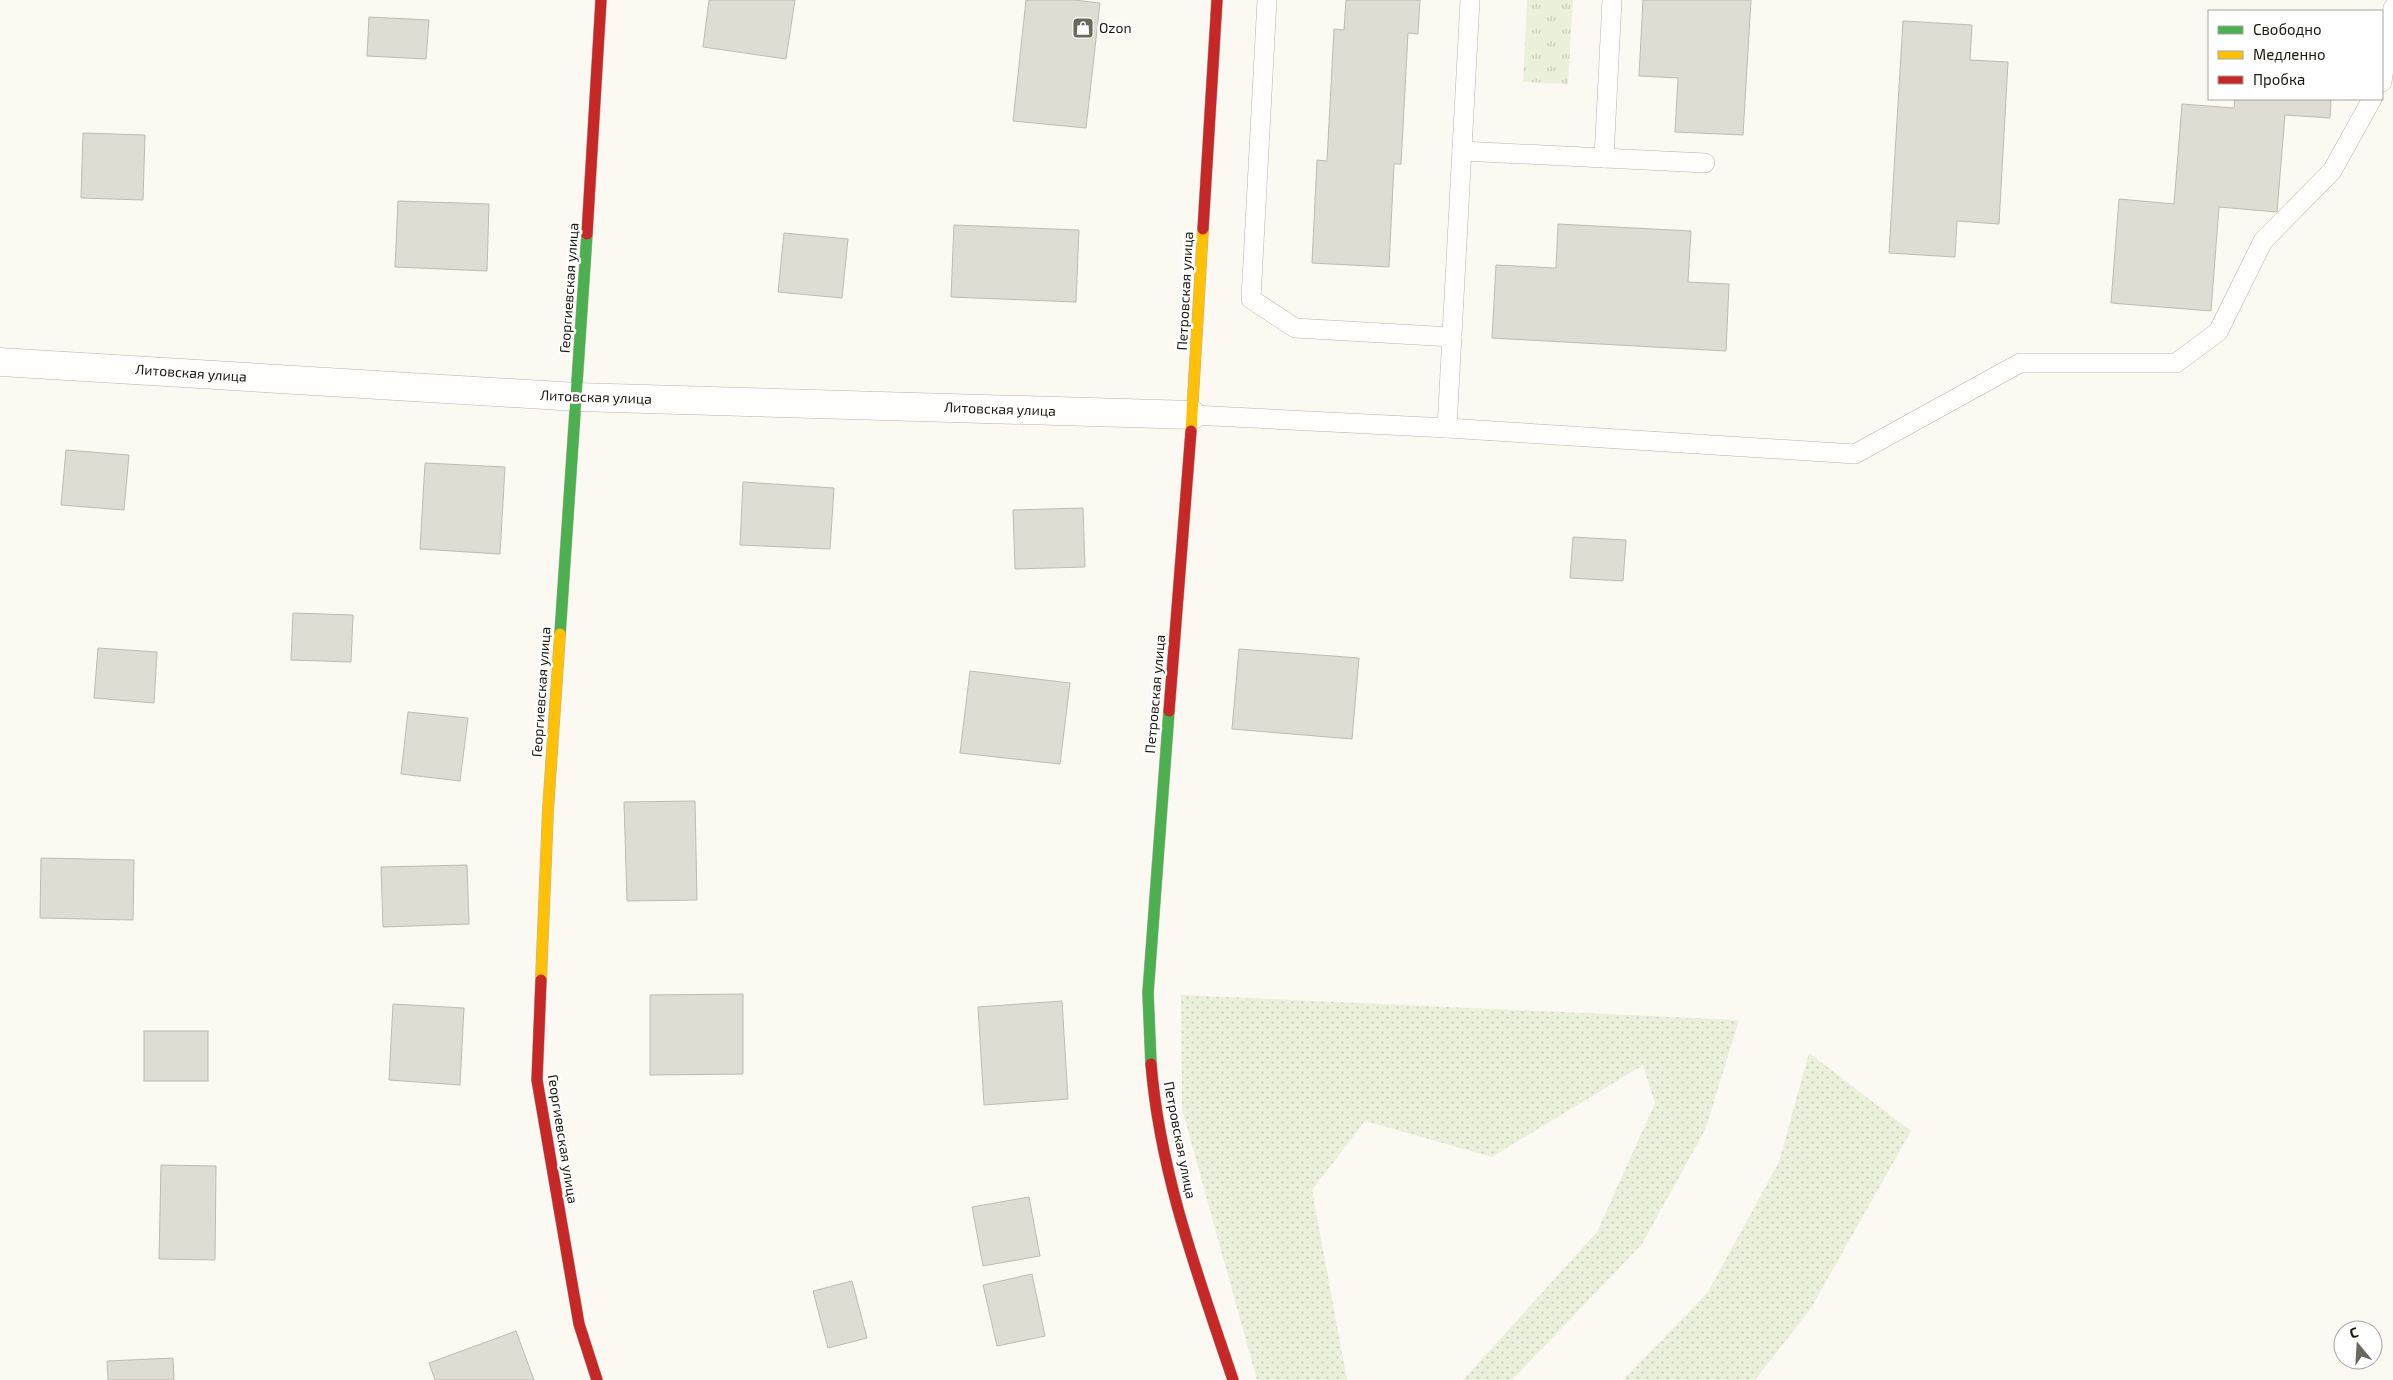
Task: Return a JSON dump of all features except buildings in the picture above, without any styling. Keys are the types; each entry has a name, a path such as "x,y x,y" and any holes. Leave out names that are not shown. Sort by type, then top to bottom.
{"street":[{"name":"Георгиевская улица","path":"597,1380 579,1324 537,1080 548,810 602,0"},
{"name":"Петровская улица","path":"1217,0 1192,415 1151,925 1148,993 1149,1050 1158,1123 1183,1228 1233,1380"},
{"name":"Литовская улица","path":"0,362 577,397 1192,415"}],"lane":[{"path":"1268,0 1251,299 1295,328 1452,337"},
{"path":"1447,428 1470,0"},
{"path":"1604,158 1612,0"},
{"path":"2383,75 2393,8"},
{"path":"1192,415 1447,428 1854,454 2020,363 2176,363 2218,332 2263,241 2332,171 2371,100"},
{"path":"1462,151 1705,163"}],"green space":[{"path":"1527,0 1573,0 1568,84 1523,82"},
{"path":"1181,995 1739,1020 1705,1130 1642,1244 1512,1380 1463,1380 1597,1232 1655,1103 1643,1065 1492,1157 1365,1121 1312,1190 1347,1380 1257,1380 1182,1109"},
{"path":"1809,1053 1911,1131 1811,1308 1755,1380 1623,1380 1708,1292 1779,1162"}],"traffic: fast":[{"path":"560,634 587,234"},
{"path":"1151,1064 1148,993 1169,711"}],"traffic: slow":[{"path":"1191,431 1203,229"},
{"path":"541,980 548,810 560,634"}],"traffic: jam":[{"path":"587,234 601,0"},
{"path":"1203,229 1217,0"},
{"path":"1169,711 1191,431"},
{"path":"541,980 537,1080 579,1324 597,1380"},
{"path":"1151,1064 1163,1145 1182,1224 1233,1380"}],"place":[{"name":"Ozon","path":"1083,28"}]}
